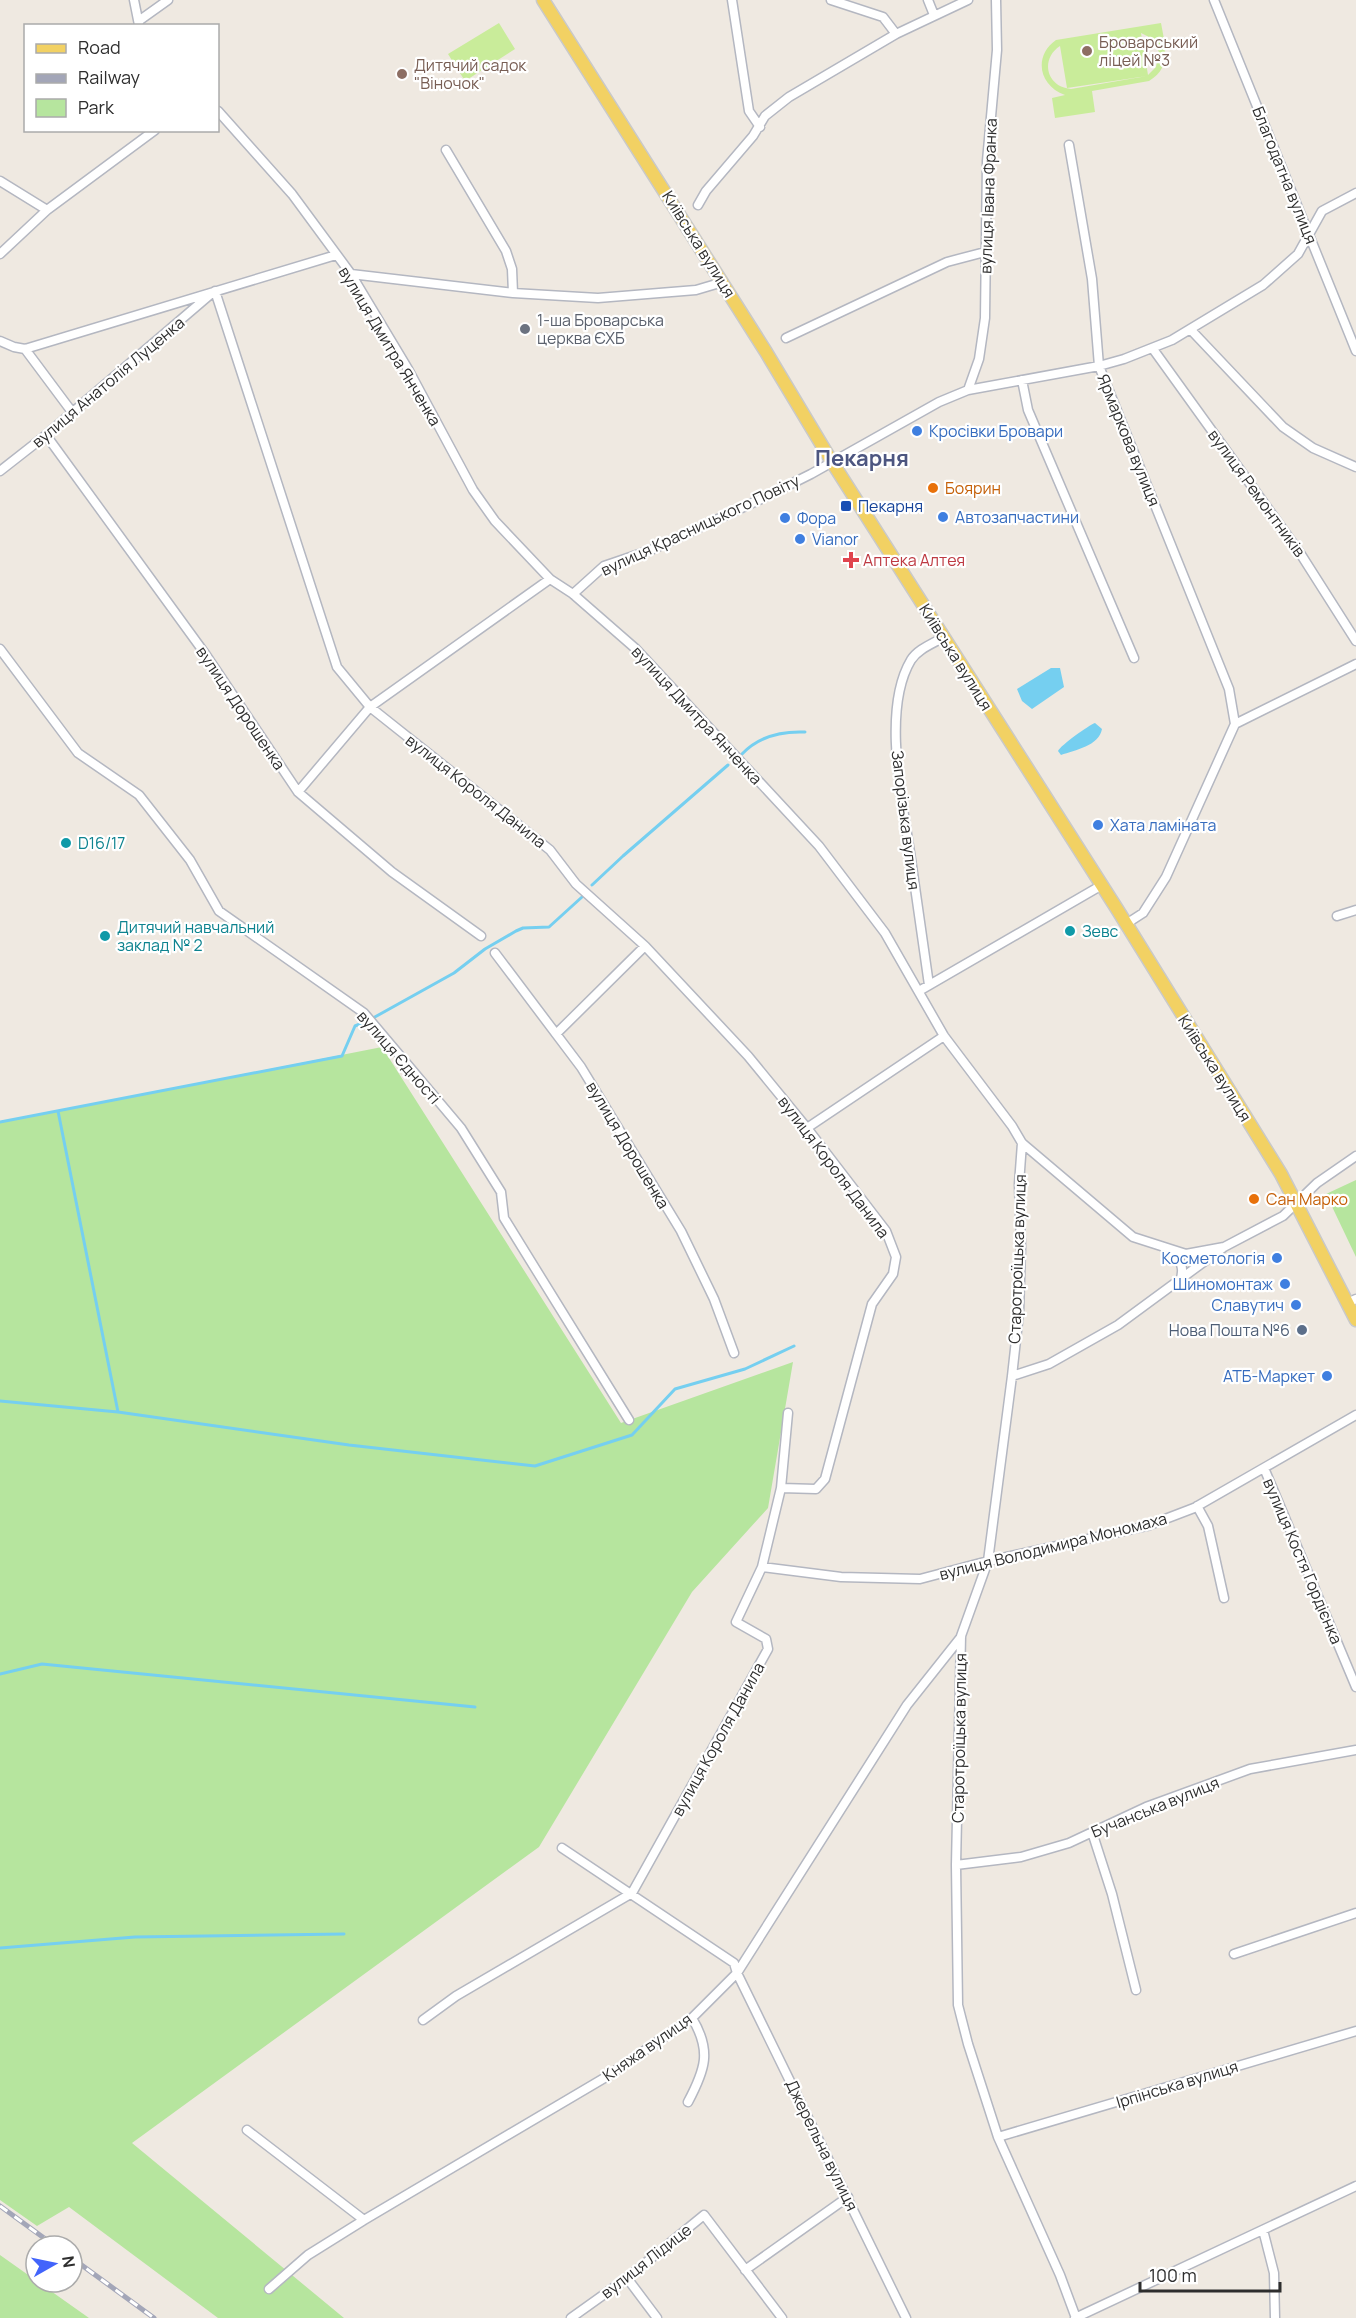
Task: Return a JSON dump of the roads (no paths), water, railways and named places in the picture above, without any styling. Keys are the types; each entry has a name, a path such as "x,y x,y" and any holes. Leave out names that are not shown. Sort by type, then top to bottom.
{"main road":[{"name":"Київська вулиця","path":"543,0 723,282 832,462 1102,885 1297,1203 1352,1301 1356,1320"}],"street":[{"path":"134,0 139,23 168,0"},
{"path":"732,0 749,111 760,128"},
{"path":"831,0 883,17 896,33"},
{"path":"928,0 934,15"},
{"path":"698,205 706,191 760,128 765,117 789,97 896,33 968,0"},
{"name":"вулиця Івана Франка","path":"968,390 979,359 985,318 987,161 997,50 996,0"},
{"name":"Благодатна вулиця","path":"1214,0 1356,351"},
{"name":"вулиця Дмитра Янченка","path":"219,112 292,194 351,274 408,369 473,490 495,521 550,579 573,594 636,650 819,846 885,933 944,1036 1012,1126 1022,1143 1133,1237 1186,1254 1224,1247"},
{"path":"0,254 47,210 152,132"},
{"name":"Ярмаркова вулиця","path":"1069,145 1092,279 1099,366 1229,689 1235,724"},
{"path":"446,150 506,251 512,269 513,293"},
{"path":"0,181 47,210"},
{"name":"вулиця Красницького Повіту","path":"573,594 604,566 651,550 761,499 939,402 968,390 1099,366 1153,349 1191,330 1280,272 1298,254 1322,211 1356,193"},
{"path":"786,338 947,262 986,252"},
{"name":"вулиця Анатолія Луценка","path":"26,349 336,255"},
{"path":"351,274 513,293 598,298 696,290 723,282"},
{"name":"вулиця Анатолія Луценка","path":"0,471 46,435 215,291"},
{"name":"вулиця Короля Данила","path":"215,291 337,667 370,707 550,850 576,884 645,946 748,1056 807,1128 886,1232 896,1257 892,1274 872,1304 825,1479 816,1489 781,1488 762,1567 736,1622 766,1639 768,1649 632,1893"},
{"path":"1191,330 1283,427 1313,448 1356,467"},
{"path":"0,341 14,348 26,349 72,412"},
{"name":"вулиця Ремонтників","path":"1153,349 1300,553 1356,640"},
{"path":"1022,380 1028,410 1134,658"},
{"name":"вулиця Дорошенка","path":"46,435 212,665 298,792 392,872 481,936"},
{"path":"298,792 370,707 550,579"},
{"name":"Запорізька вулиця","path":"930,985 896,758 897,710 903,679 915,654 944,638"},
{"name":"вулиця Єдності","path":"0,649 78,753 140,795 190,860 219,911 364,1013 461,1128 501,1192 504,1218 629,1420"},
{"path":"1126,924 1143,913 1166,877 1235,724 1356,664"},
{"path":"918,991 1102,885"},
{"path":"1337,916 1356,910"},
{"path":"556,1034 645,946"},
{"name":"вулиця Дорошенка","path":"495,953 581,1067 681,1231 714,1299 734,1353"},
{"path":"807,1128 944,1036"},
{"name":"Старотроїцька вулиця","path":"1022,1143 1019,1184 1021,1248 1012,1376 988,1561 961,1636 956,1866 958,2005 998,2137 1060,2275 1075,2318"},
{"path":"1012,1376 1048,1364 1118,1325 1224,1247 1283,1216 1317,1183 1356,1156"},
{"path":"1167,1248 1181,1263 1183,1269 1179,1282"},
{"path":"781,1488 788,1413"},
{"name":"вулиця Володимира Мономаха","path":"762,1567 841,1577 920,1580 988,1561 1147,1526 1197,1506 1356,1415"},
{"name":"вулиця Костя Гордієнка","path":"1264,1468 1356,1687"},
{"path":"1197,1506 1208,1526 1224,1598"},
{"name":"Княжа вулиця","path":"269,2289 308,2255 606,2077 692,2018 737,1973 907,1704 961,1636"},
{"name":"Бучанська вулиця","path":"956,1866 1021,1857 1069,1843 1146,1807 1250,1768 1356,1750"},
{"path":"1092,1832 1112,1894 1136,1990"},
{"name":"Джерельна вулиця","path":"562,1848 734,1963 906,2318"},
{"path":"423,2020 466,1990 632,1893"},
{"path":"1234,1954 1356,1913"},
{"path":"688,2102 702,2076 704,2045 701,2033 692,2018"},
{"name":"Ірпінська вулиця","path":"998,2137 1356,2031"},
{"path":"247,2130 364,2220"},
{"path":"1075,2318 1356,2186"},
{"path":"745,2270 848,2197"},
{"name":"вулиця Лідице","path":"571,2318 627,2278 704,2215 782,2318"},
{"path":"1263,2230 1274,2273 1275,2318"},
{"path":"627,2278 657,2318"}],"water":[{"path":"1051,668 1060,668 1064,687 1032,709 1022,701 1017,689"},
{"path":"1095,723 1102,729 1096,740 1061,755 1058,751 1064,744"}],"waterway":[{"path":"742,754 756,743 771,736 788,732 805,732"},
{"path":"592,885 728,765"},
{"path":"373,1018 454,973 485,949 516,931 523,928 549,927 582,897"},
{"path":"0,1122 342,1056 355,1026 367,1021"},
{"path":"58,1111 118,1412"},
{"path":"0,1401 118,1412 349,1445 535,1466 632,1435 675,1389 745,1369 794,1346"},
{"path":"0,1674 42,1664 475,1707"},
{"path":"0,1948 135,1937 344,1934"}],"railway":[{"path":"0,2206 38,2234"},
{"path":"84,2267 154,2318"}],"place":[{"name":"Броварський ліцей №3","path":"1087,51"},
{"name":"Дитячий садок \"Віночок\"","path":"402,74"},
{"name":"1-ша Броварська церква ЄХБ","path":"525,329"},
{"name":"Кросівки Бровари","path":"917,431"},
{"name":"Боярин","path":"933,488"},
{"name":"Пекарня","path":"846,506"},
{"name":"Автозапчастини","path":"943,517"},
{"name":"Фора","path":"785,518"},
{"name":"Vianor","path":"800,539"},
{"name":"Аптека Алтея","path":"851,560"},
{"name":"Хата ламіната","path":"1098,825"},
{"name":"D16/17","path":"66,843"},
{"name":"Зевс","path":"1070,931"},
{"name":"Дитячий навчальний заклад № 2","path":"105,936"},
{"name":"Сан Марко","path":"1254,1199"},
{"name":"Косметологія","path":"1277,1258"},
{"name":"Шиномонтаж","path":"1285,1284"},
{"name":"Славутич","path":"1296,1305"},
{"name":"Нова Пошта №6","path":"1302,1330"},
{"name":"АТБ-Маркет","path":"1327,1376"}],"district":[{"name":"Пекарня","path":"862,458"}]}
